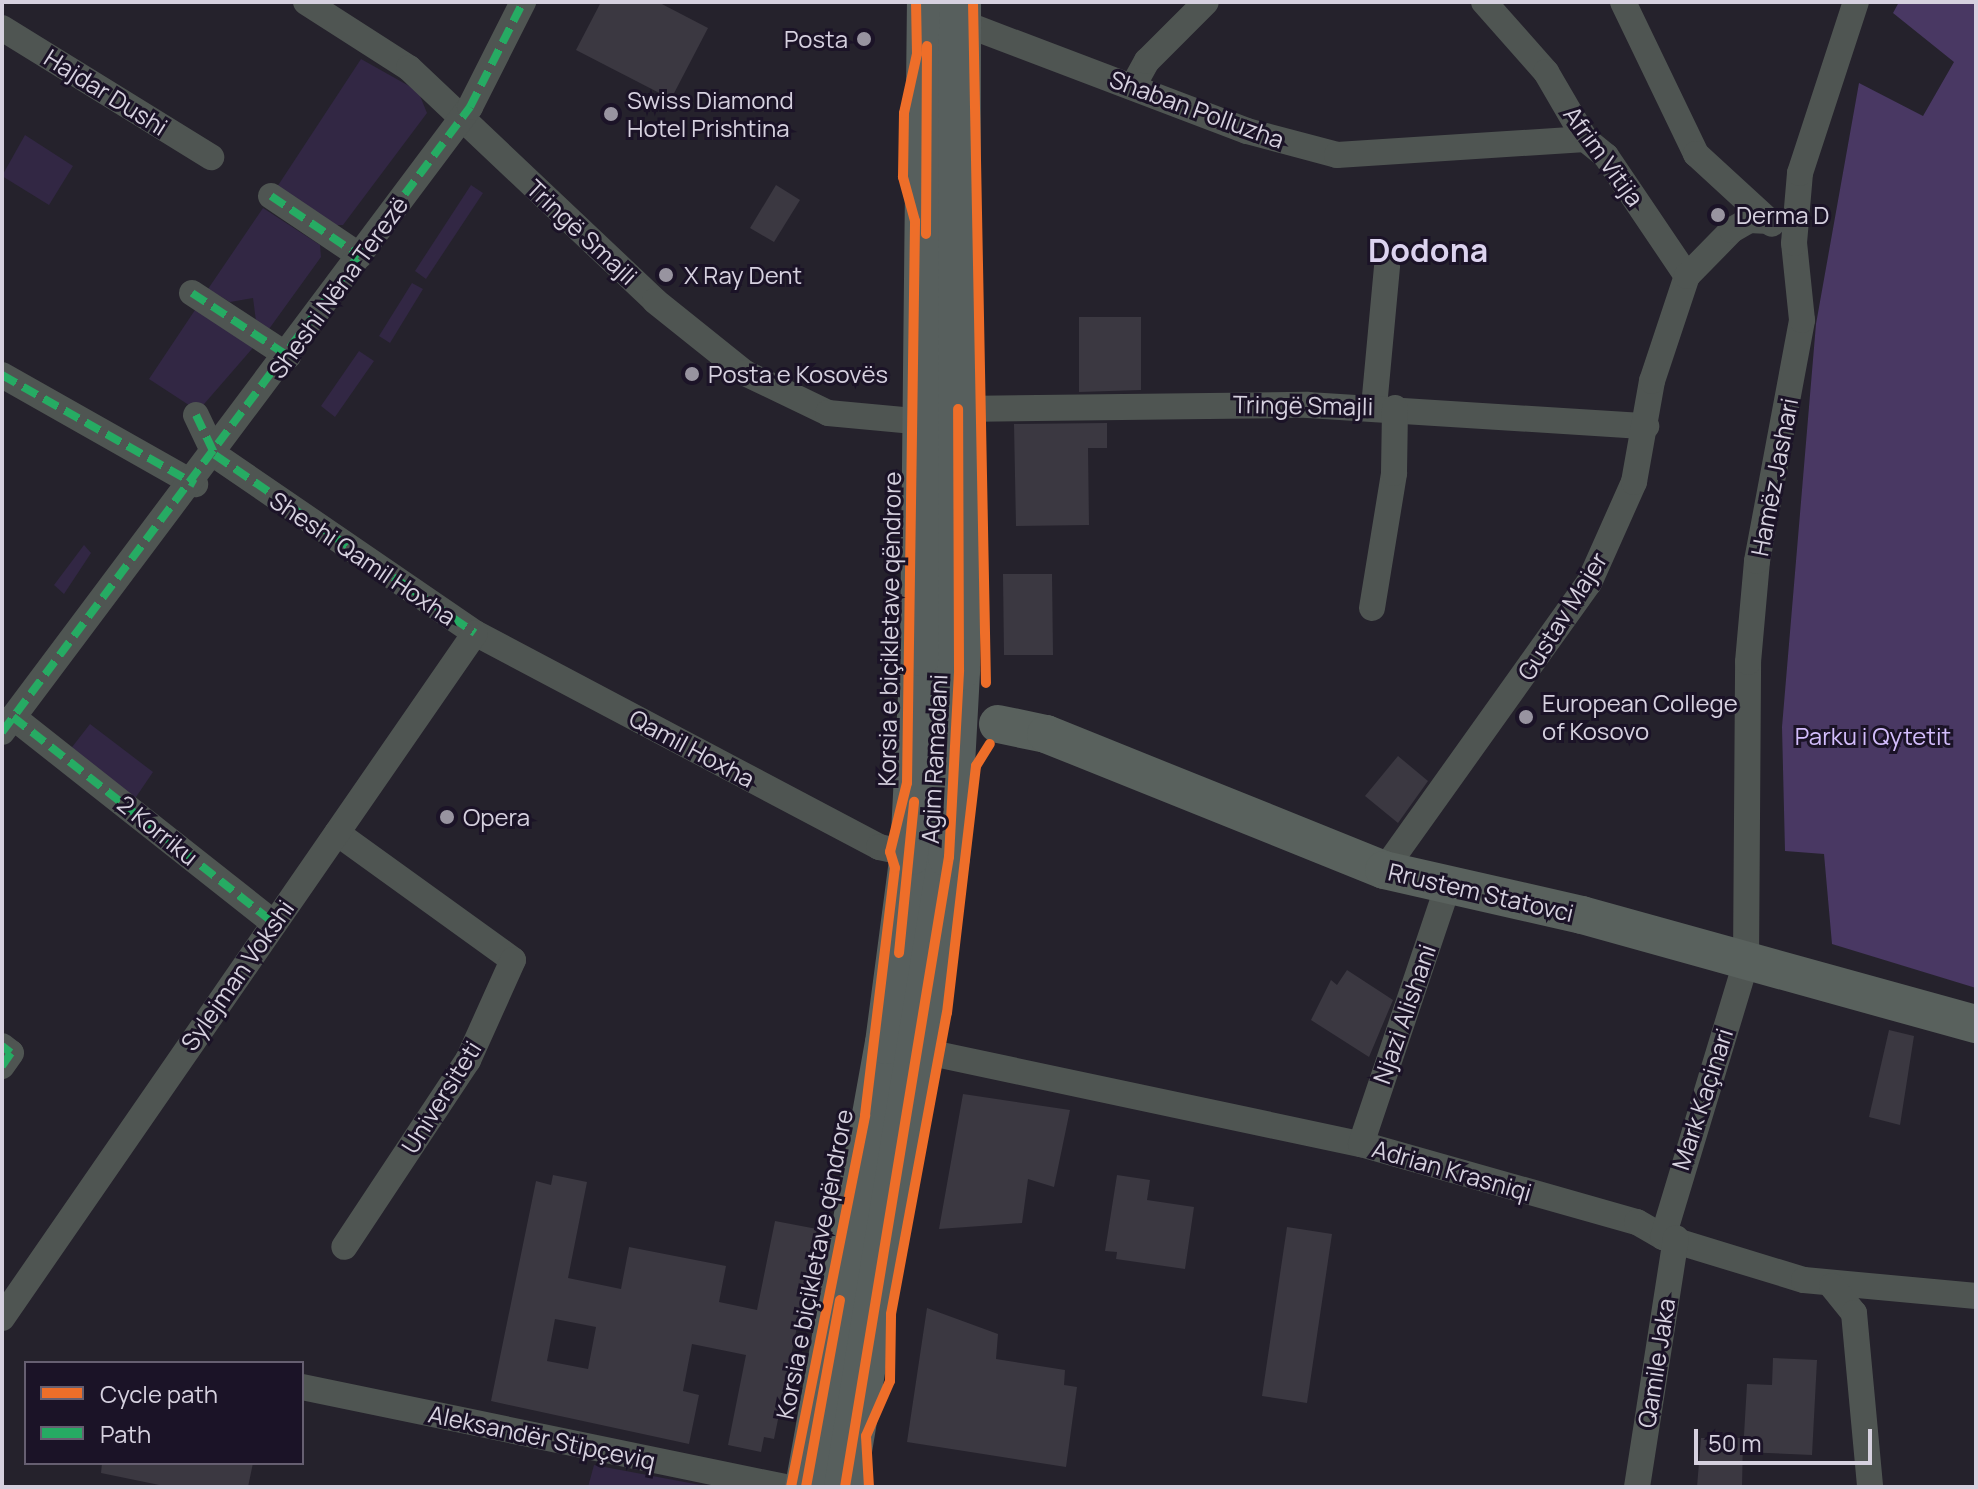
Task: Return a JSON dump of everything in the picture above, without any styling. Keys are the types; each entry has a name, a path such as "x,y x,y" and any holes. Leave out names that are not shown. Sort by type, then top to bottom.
{"main road":[{"name":"Agim Ramadani","path":"806,1487 886,1043 911,854 942,415 949,9"},
{"name":"Agim Ramadani","path":"845,1487 922,1051 941,919 956,721 942,415"}],"street":[{"name":"Tringë Smajli","path":"306,2 409,68 655,301 745,373 828,413 942,415 1384,407 1646,426"},
{"name":"Sheshi Nëna Terezë","path":"8,724 195,484 461,118 523,2"},
{"path":"1133,86 1147,61 1206,2"},
{"name":"Afrim Vitija","path":"1484,2 1546,72 1585,139 1606,156 1687,276"},
{"path":"1623,2 1696,154 1794,243"},
{"name":"Hamëz Jashari","path":"1746,962 1748,662 1757,561 1802,320 1794,243 1817,104 1856,2"},
{"name":"Shaban Polluzha","path":"949,9 1247,131 1337,155 1585,139"},
{"name":"Hajdar Dushi","path":"2,28 211,157"},
{"path":"271,196 360,256"},
{"name":"Gustav Majer","path":"1384,870 1589,583 1634,482 1672,304 1687,276 1732,230 1749,220 1769,221"},
{"path":"1372,608 1394,473 1384,407 1387,267"},
{"path":"192,293 288,356"},
{"path":"2,375 195,484"},
{"path":"196,415 215,455"},
{"name":"Sheshi Qamil Hoxha","path":"215,455 475,633"},
{"name":"Qamil Hoxha","path":"475,633 879,847 911,854"},
{"name":"Sylejman Vokshi","path":"2,1318 475,633"},
{"name":"2 Korriku","path":"8,724 42,738 273,922"},
{"name":"Rrustem Statovci","path":"998,724 1046,734 1384,870 1976,1024"},
{"name":"Universiteti","path":"337,833 513,960 468,1060 344,1247"},
{"name":"Njazi Alishani","path":"1361,1144 1448,885"},
{"name":"Mark Kaçinari","path":"1669,1238 1746,962"},
{"path":"2,1046 11,1053 2,1066"},
{"name":"Adrian Krasniqi","path":"922,1051 1361,1144 1637,1222 1669,1238 1832,1286 1976,1296"},
{"name":"Qamile Jaka","path":"1637,1487 1669,1238"},
{"path":"1832,1286 1854,1313 1870,1487"},
{"name":"Aleksandër Stipçeviq","path":"304,1387 783,1487"}],"shaded area":[{"path":"361,59 418,91 427,113 343,225 333,225 277,187"},
{"path":"25,135 73,166 49,205 2,176"},
{"path":"471,185 483,193 426,279 415,271"},
{"path":"263,208 320,245 321,257 269,329 256,321 253,298 230,302 208,289"},
{"path":"412,283 423,289 390,343 379,336"},
{"path":"197,307 258,342 198,411 149,379"},
{"path":"359,351 374,361 335,417 321,406"},
{"path":"84,545 91,553 64,594 54,585"},
{"path":"90,724 153,772 134,800 69,751"},
{"path":"594,1465 711,1487 588,1487"}],"green space":[{"name":"Parku i Qytetit","path":"1899,2 1976,2 1976,988 1832,944 1824,854 1785,851 1782,727 1816,324 1859,83 1923,116 1954,62 1893,13"}],"building":[{"path":"601,2 658,2 708,28 671,99 576,50"},
{"path":"776,185 800,200 774,242 750,228"},
{"path":"1079,317 1141,317 1141,390 1079,392"},
{"path":"1107,423 1107,448 1088,448 1089,525 1016,526 1014,424"},
{"path":"1003,574 1052,574 1053,655 1004,655"},
{"path":"1398,756 1428,781 1398,823 1365,796"},
{"path":"1347,970 1393,1000 1369,1057 1311,1020 1331,980 1337,985"},
{"path":"1889,1030 1914,1036 1900,1125 1869,1117"},
{"path":"963,1094 1070,1110 1054,1187 1028,1179 1022,1223 939,1229"},
{"path":"553,1175 587,1182 568,1278 621,1289 629,1247 726,1266 719,1302 757,1310 775,1221 817,1229 774,1439 764,1437 761,1452 728,1445 746,1355 692,1344 683,1391 699,1395 689,1444 491,1401 536,1181 551,1185","holes":["555,1319 596,1327 588,1369 547,1361"]},
{"path":"1117,1175 1150,1180 1147,1200 1194,1207 1185,1269 1116,1259 1117,1252 1105,1251"},
{"path":"1287,1227 1332,1234 1307,1403 1262,1396"},
{"path":"927,1308 998,1334 996,1359 1065,1370 1064,1385 1077,1387 1066,1467 907,1442"},
{"path":"1773,1358 1817,1360 1812,1455 1743,1452 1747,1384 1772,1385"},
{"path":"1701,1438 1743,1438 1742,1487 1697,1487"},
{"path":"102,1465 253,1465 248,1487 169,1487 101,1473"}],"marked path":[{"path":"2,732 470,107 523,2"},
{"path":"271,196 360,256"},
{"path":"192,293 288,356"},
{"path":"2,375 195,484"},
{"path":"196,415 215,455 475,633"},
{"path":"13,717 273,922"},
{"path":"2,1046 11,1053 2,1066"}],"cycle path":[{"name":"Korsia e biçikletave qëndrore","path":"791,1487 865,1115 895,868 890,852 907,783 915,221 903,177 904,113 917,54 916,2"},
{"path":"973,2 986,683"},
{"path":"926,234 927,46"},
{"path":"845,1487 949,857 959,670 958,409"},
{"path":"869,1487 866,1436 890,1381 891,1314 947,1013 976,766 990,744"},
{"path":"899,953 914,802"},
{"path":"806,1487 840,1300"}],"place":[{"name":"Posta","path":"864,39"},
{"name":"Swiss Diamond Hotel Prishtina","path":"611,114"},
{"name":"Derma D","path":"1718,215"},
{"name":"X Ray Dent","path":"666,275"},
{"name":"Posta e Kosovës","path":"692,374"},
{"name":"European College of Kosovo","path":"1526,717"},
{"name":"Opera","path":"447,817"}],"district":[{"name":"Dodona","path":"1428,250"}]}
